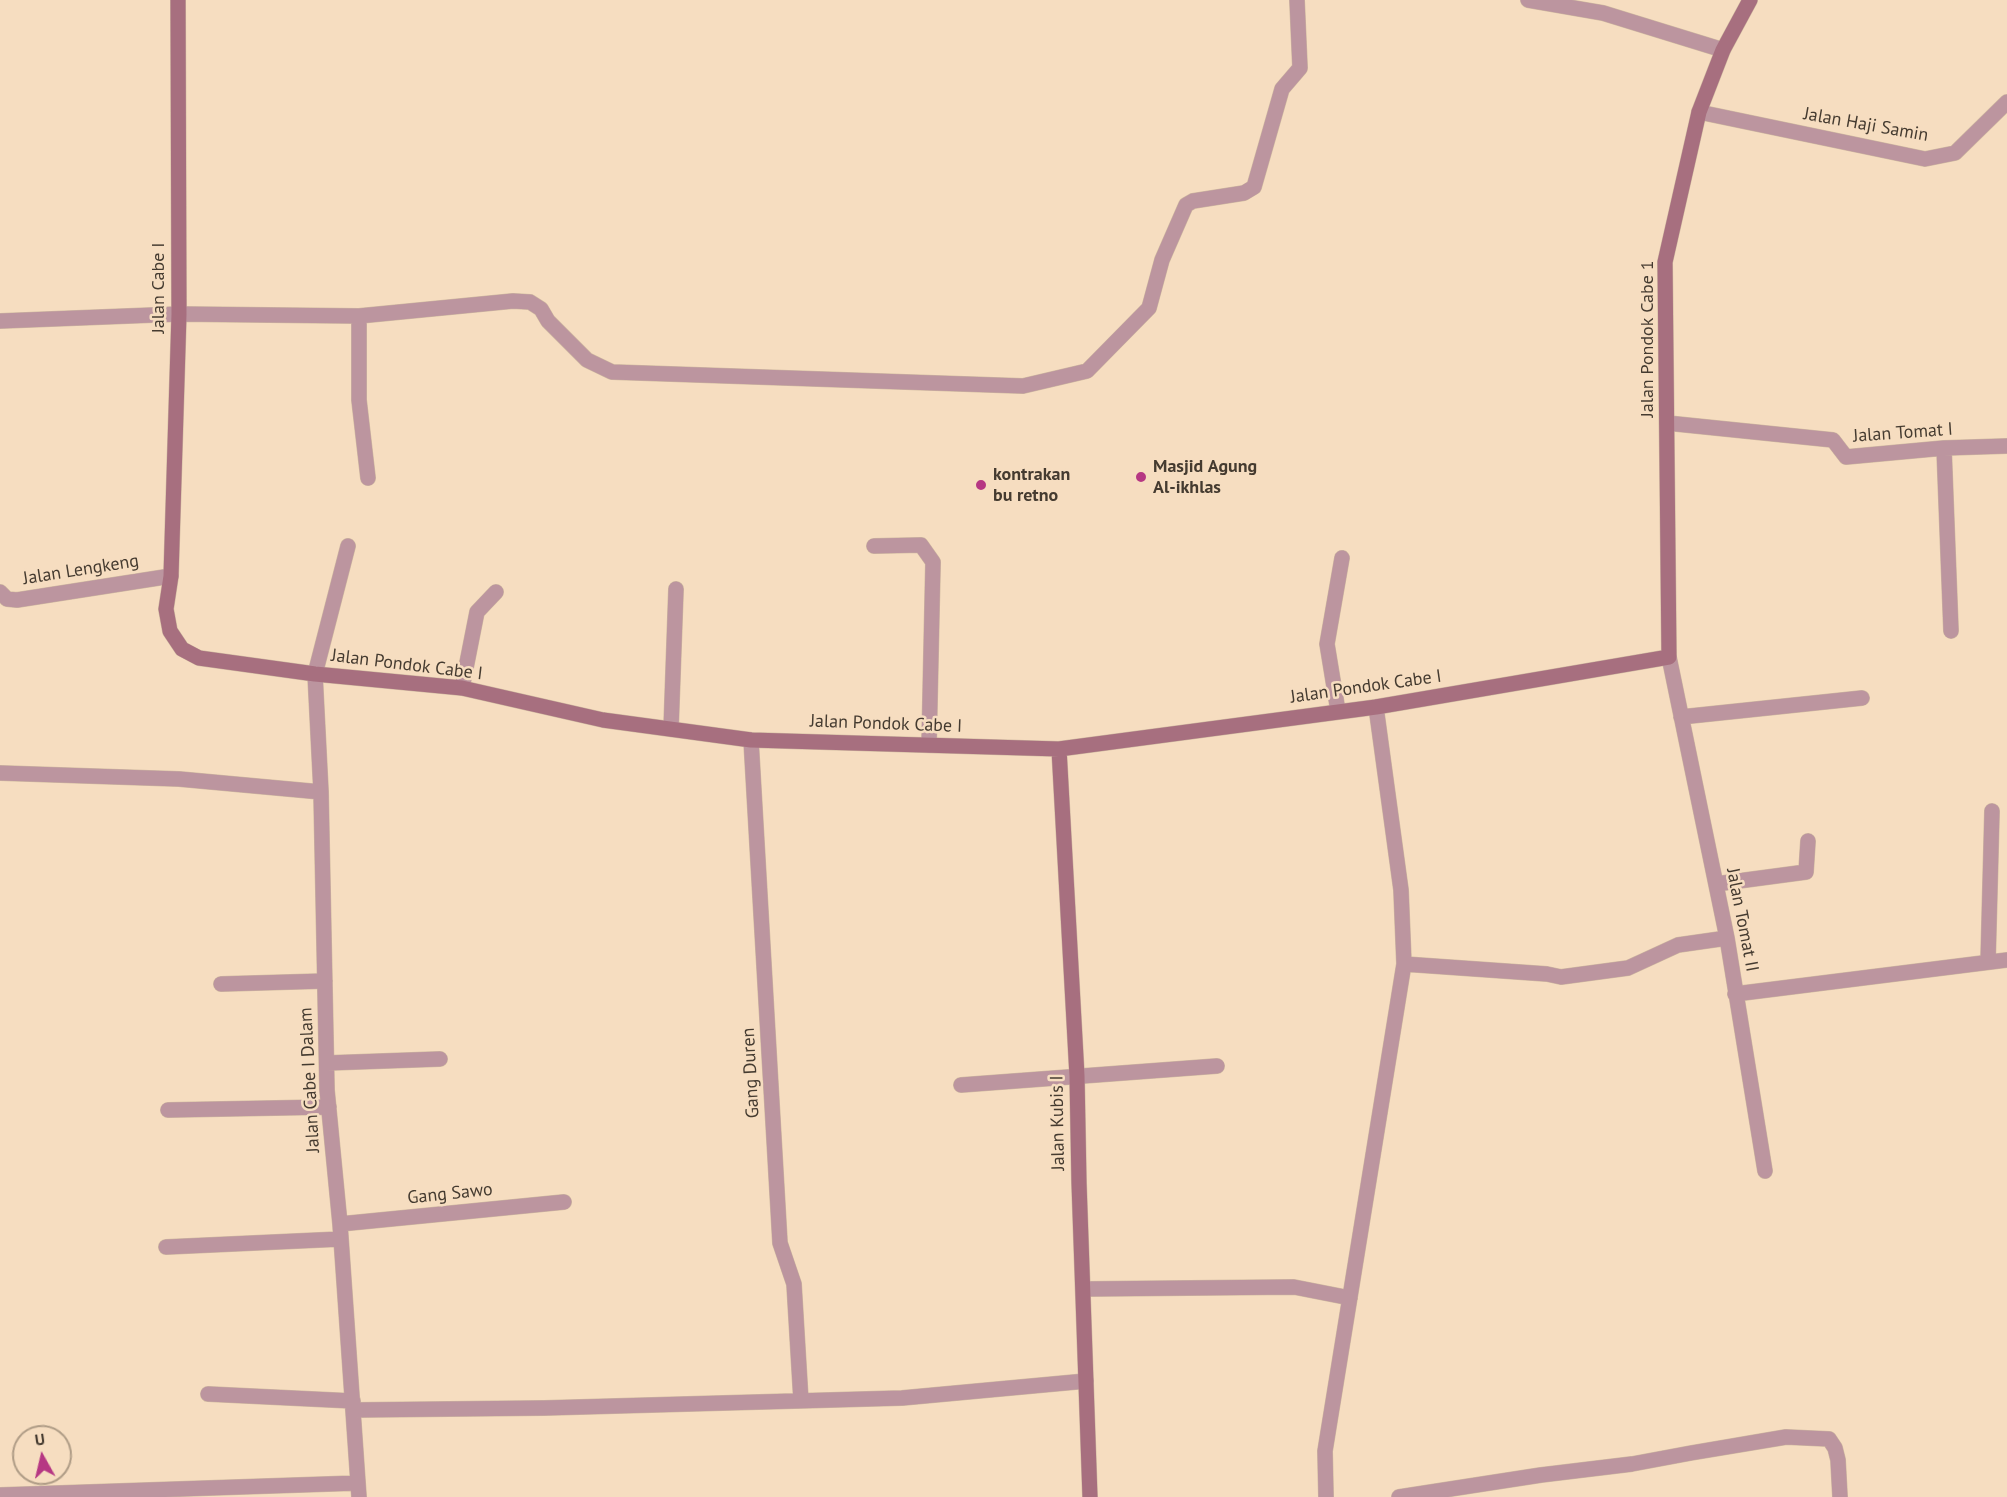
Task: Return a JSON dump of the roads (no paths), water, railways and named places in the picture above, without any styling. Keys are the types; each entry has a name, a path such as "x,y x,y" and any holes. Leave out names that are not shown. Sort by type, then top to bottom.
{"street":[{"name":"Jalan Cabe I","path":"171,576 179,314 178,0"},
{"path":"0,321 179,314 359,316 513,301 530,302 541,309 548,321 587,360 612,372 1023,386 1087,371 1149,308 1162,261 1186,205 1192,201 1244,193 1254,187 1282,89 1300,68 1297,0"},
{"path":"1528,0 1603,14 1723,50"},
{"name":"Jalan Pondok Cabe 1","path":"1669,657 1665,262 1699,112 1723,50 1750,0"},
{"name":"Jalan Haji Samin","path":"1699,112 1925,159 1955,153 2007,102"},
{"path":"359,316 359,400 368,478"},
{"name":"Jalan Tomat I","path":"1667,423 1833,440 1846,457 1944,448 2007,446"},
{"path":"1944,448 1951,631"},
{"path":"874,546 921,545 933,562 929,745"},
{"name":"Jalan Cabe I Dalam","path":"348,546 315,674 321,792 329,1107 341,1232 358,1490"},
{"path":"1338,711 1327,644 1342,558"},
{"name":"Jalan Lengkeng","path":"0,592 7,599 17,600 171,576"},
{"name":"Jalan Pondok Cabe I","path":"171,576 166,609 170,631 182,649 200,658 315,674 462,688 603,720 751,740 1059,749 1376,707 1669,657"},
{"path":"671,729 676,589"},
{"path":"462,688 477,612 496,592"},
{"name":"Jalan Tomat II","path":"1669,657 1727,938 1735,993 2007,960"},
{"path":"1681,717 1862,698"},
{"path":"1326,1497 1325,1451 1404,964 1401,890 1376,707"},
{"name":"Gang Duren","path":"751,740 780,1243 794,1284 801,1401"},
{"name":"Jalan Kubis I","path":"1059,749 1077,1076 1090,1497"},
{"path":"0,773 179,779 321,792"},
{"path":"1988,962 1992,811"},
{"path":"1716,884 1806,873 1808,842"},
{"path":"1404,964 1547,974 1561,977 1628,969 1678,945 1727,938"},
{"path":"221,984 325,981"},
{"path":"1735,993 1765,1171"},
{"path":"327,1063 440,1059"},
{"path":"961,1084 1217,1066"},
{"path":"168,1110 329,1107"},
{"name":"Gang Sawo","path":"166,1247 341,1232 564,1202"},
{"path":"1084,1289 1294,1287 1350,1298"},
{"path":"208,1394 354,1405 544,1408 902,1398 1086,1381"},
{"path":"1399,1497 1541,1475 1632,1464 1786,1437 1829,1439 1835,1448 1838,1460 1840,1497"},
{"path":"0,1495 358,1490"}],"place":[{"name":"Masjid Agung Al-ikhlas","path":"1141,477"},
{"name":"kontrakan bu retno","path":"981,485"}]}
